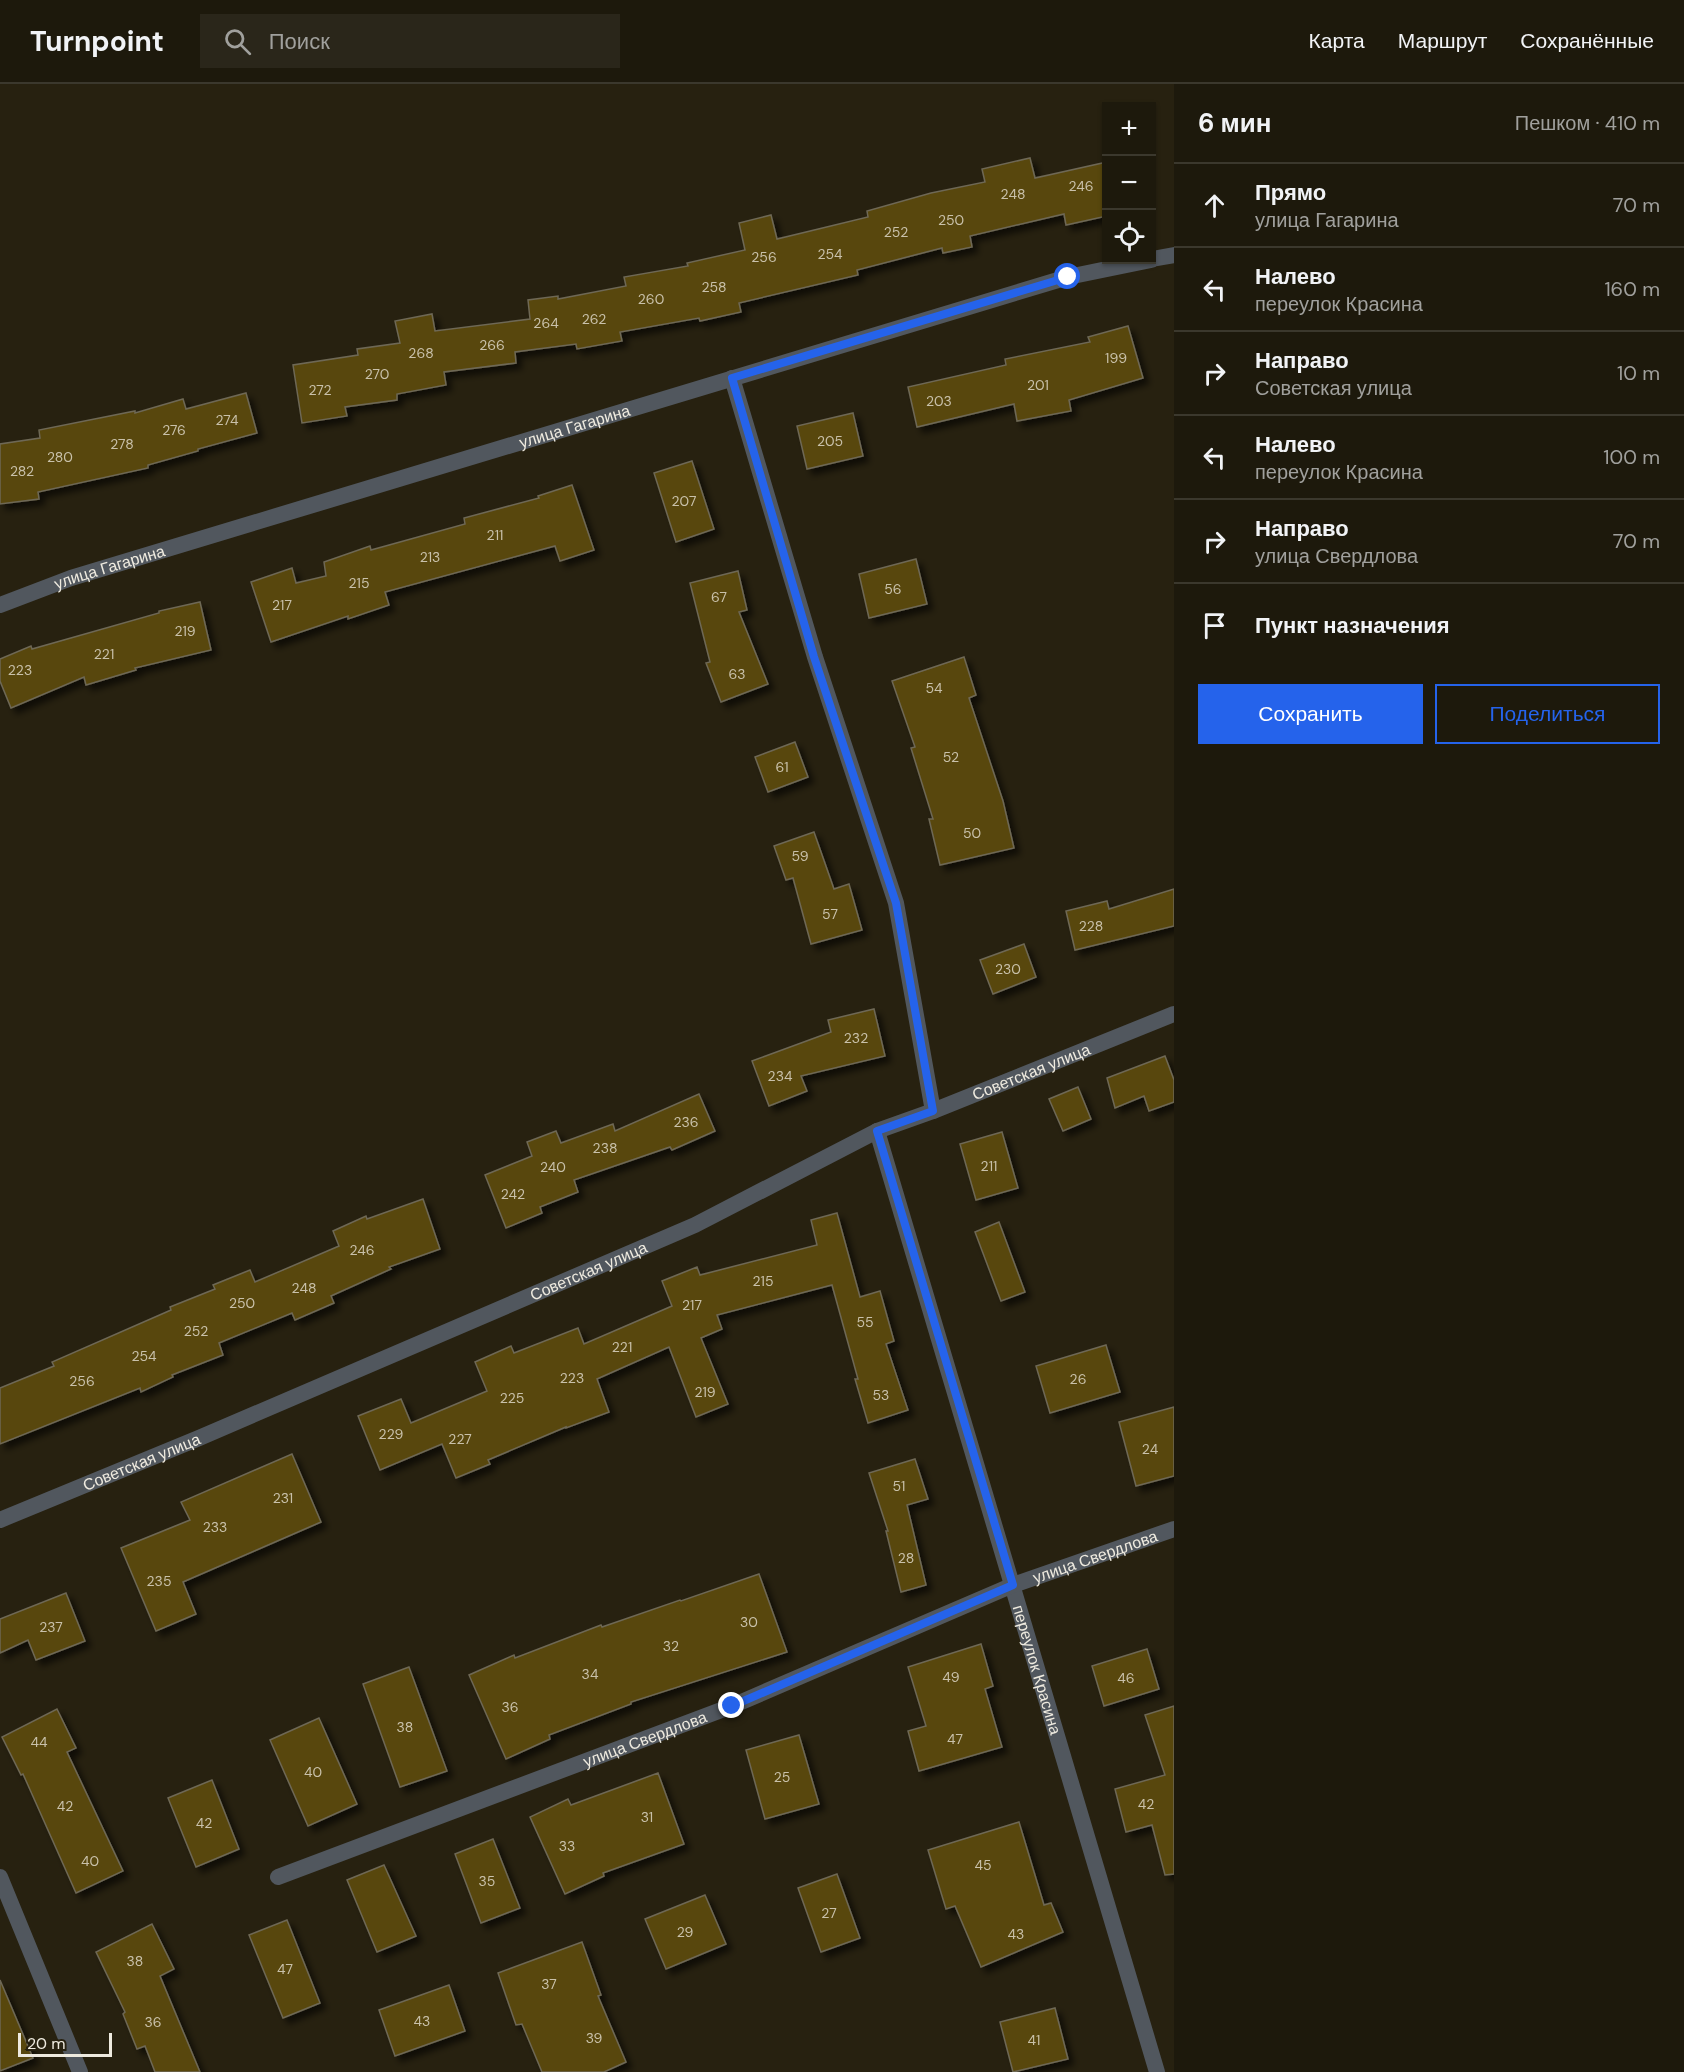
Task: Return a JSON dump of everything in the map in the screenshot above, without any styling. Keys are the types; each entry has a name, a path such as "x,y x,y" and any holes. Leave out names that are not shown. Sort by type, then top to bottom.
{"street":[{"name":"улица Гагарина","path":"1156,259 1174,255"},
{"name":"улица Гагарина","path":"0,605 82,575 732,378 1068,277 1131,264"},
{"path":"732,378 814,657 896,903 933,1111"},
{"name":"Советская улица","path":"0,1520 199,1438 695,1225 877,1131 933,1111 1174,1014"},
{"name":"переулок Красина","path":"877,1131 1157,2072"},
{"name":"улица Свердлова","path":"278,1877 732,1706 1013,1585 1174,1529"},
{"path":"0,1877 80,2072"}],"building":[{"path":"1030,158 1035,178 1102,163 1102,217 1066,225 1064,214 970,236 972,247 943,253 942,248 857,270 858,275 739,303 741,312 700,321 699,318 620,332 622,341 577,349 576,344 515,352 516,363 444,372 446,385 397,394 397,400 345,407 347,416 302,423 293,365 358,355 357,349 400,343 395,321 432,314 435,331 530,319 528,300 558,296 558,299 626,286 624,277 688,266 687,263 745,250 739,223 771,215 777,239 868,217 867,211 931,193 985,182 982,169"},
{"path":"1128,326 1143,378 1069,400 1071,411 1017,421 1014,404 917,427 908,387 1006,365 1005,359 1090,342 1088,337"},
{"path":"246,393 257,433 148,465 148,468 38,492 39,499 0,504 0,444 40,438 39,430 135,411 135,413 183,399 186,409"},
{"path":"853,413 863,456 807,469 797,426"},
{"path":"692,461 714,529 676,542 654,473"},
{"path":"572,485 594,550 560,561 555,546 385,592 389,605 271,642 251,582 292,568 296,583 326,576 324,562 370,546 371,550 465,524 464,518 539,498 538,496"},
{"path":"916,559 927,604 869,618 859,574"},
{"path":"738,571 747,610 739,612 768,684 721,702 706,663 710,662 690,583"},
{"path":"200,602 211,650 135,668 136,670 86,685 84,677 11,708 0,681 0,659 31,646 32,649 159,613 159,611"},
{"path":"964,657 976,695 969,698 1003,801 1014,848 940,865 929,819 933,819 911,748 915,747 892,681"},
{"path":"795,742 808,777 768,792 755,757"},
{"path":"814,832 834,889 849,884 862,930 811,944 793,878 786,880 774,846"},
{"path":"1174,889 1174,926 1075,950 1066,911 1107,901 1109,909"},
{"path":"1024,944 1036,977 993,994 980,960"},
{"path":"874,1009 885,1056 801,1076 807,1091 769,1106 752,1061 831,1032 828,1020"},
{"path":"1165,1056 1174,1080 1174,1102 1149,1111 1144,1096 1115,1108 1107,1078"},
{"path":"1078,1087 1091,1119 1063,1131 1049,1099"},
{"path":"699,1094 715,1131 672,1150 670,1147 574,1180 578,1192 540,1207 542,1213 506,1228 485,1175 532,1156 527,1142 556,1131 561,1143 613,1124 615,1131"},
{"path":"1002,1132 1018,1188 976,1200 960,1144"},
{"path":"423,1199 440,1249 389,1267 391,1269 331,1296 334,1303 295,1320 292,1313 219,1343 223,1355 172,1375 173,1377 141,1392 140,1388 0,1444 0,1388 54,1366 52,1362 171,1310 170,1307 215,1289 213,1285 250,1270 255,1282 339,1246 333,1231 366,1216 367,1219"},
{"path":"837,1213 860,1297 880,1291 894,1341 886,1344 908,1410 868,1423 832,1285 717,1315 722,1329 701,1338 728,1404 696,1417 669,1347 597,1379 609,1412 566,1427 488,1460 490,1464 456,1478 442,1444 380,1470 358,1416 401,1399 411,1423 487,1391 475,1362 511,1346 514,1353 578,1328 584,1344 672,1306 662,1281 697,1267 700,1275 817,1245 811,1220"},
{"path":"999,1222 1025,1292 1001,1301 975,1232"},
{"path":"1106,1345 1120,1392 1050,1413 1036,1366"},
{"path":"1174,1407 1174,1476 1136,1486 1119,1422"},
{"path":"292,1454 321,1522 183,1582 196,1614 156,1631 121,1548 190,1520 181,1502"},
{"path":"915,1459 928,1499 907,1505 926,1585 901,1592 886,1531 888,1531 869,1473"},
{"path":"759,1574 787,1652 631,1702 631,1704 549,1735 550,1739 506,1759 469,1675 514,1655 515,1658 601,1625 602,1627"},
{"path":"66,1593 85,1641 36,1660 28,1640 0,1653 0,1619"},
{"path":"981,1644 993,1686 985,1689 1002,1747 919,1771 908,1731 926,1726 908,1667"},
{"path":"1147,1649 1159,1689 1104,1706 1092,1666"},
{"path":"409,1667 447,1771 400,1787 363,1684"},
{"path":"1174,1706 1174,1874 1165,1875 1152,1825 1126,1832 1115,1789 1165,1775 1145,1715"},
{"path":"57,1709 76,1748 67,1752 123,1871 76,1893 23,1774 21,1775 2,1737"},
{"path":"319,1718 357,1804 308,1826 270,1740"},
{"path":"799,1735 819,1804 765,1819 746,1750"},
{"path":"658,1773 684,1844 603,1873 604,1876 565,1894 530,1817 568,1799 571,1805"},
{"path":"212,1780 239,1849 196,1867 168,1798"},
{"path":"1019,1822 1044,1905 1051,1903 1063,1932 981,1967 955,1906 946,1909 928,1850"},
{"path":"493,1839 520,1908 481,1923 455,1854"},
{"path":"384,1865 416,1936 377,1952 347,1880"},
{"path":"837,1874 860,1938 821,1952 798,1888"},
{"path":"705,1895 726,1944 666,1969 645,1919"},
{"path":"287,1920 320,2003 283,2018 249,1935"},
{"path":"152,1924 174,1969 160,1976 200,2072 155,2072 145,2046 137,2049 123,2014 125,2012 96,1952"},
{"path":"582,1942 601,1995 598,1996 626,2062 604,2072 542,2072 522,2024 516,2025 498,1973"},
{"path":"0,1980 33,2058 0,2071"},
{"path":"449,1985 465,2031 395,2056 379,2010"},
{"path":"1055,2008 1068,2059 1013,2072 1000,2022"}],"route":[{"path":"732,1706 1013,1585 877,1131 933,1111 896,903 814,657 732,378 1068,277"}]}
